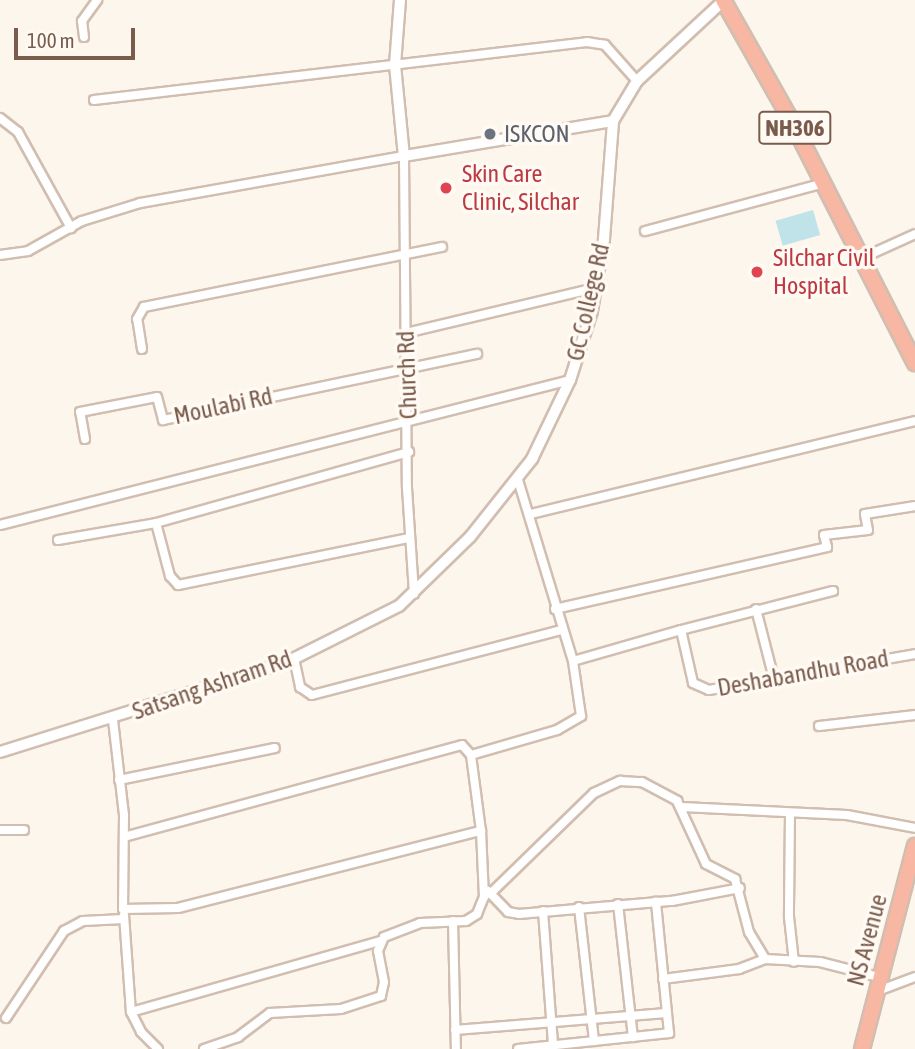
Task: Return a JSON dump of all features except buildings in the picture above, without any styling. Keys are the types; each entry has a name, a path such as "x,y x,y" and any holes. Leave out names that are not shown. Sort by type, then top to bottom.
{"highway":[{"name":"NH306","path":"723,1 791,120 859,260 915,363"},
{"name":"NS Avenue","path":"863,1048 875,992 915,846"}],"main road":[{"path":"400,0 395,65 404,156 613,121"},
{"name":"GC College Rd","path":"414,594 518,480 552,422 570,380 595,288 613,121 636,81 723,1"},
{"name":"Satsang Ashram Rd","path":"0,752 113,719 295,658 414,594"}],"street":[{"path":"84,37 82,21 97,0"},
{"path":"94,100 273,83 395,65 595,42 605,45 636,81"},
{"path":"0,118 18,132 71,228"},
{"path":"0,255 28,251 82,221 140,203 404,156"},
{"name":"Church Rd","path":"404,156 409,538 414,594"},
{"path":"645,231 821,184"},
{"path":"859,260 915,234"},
{"path":"142,349 137,319 144,307 442,247"},
{"path":"406,333 595,288"},
{"path":"407,367 477,354"},
{"name":"Moulabi Rd","path":"85,439 80,412 157,397 163,420 407,367"},
{"path":"0,525 570,380"},
{"path":"531,514 915,421"},
{"path":"58,540 156,523 409,452"},
{"path":"471,755 579,720 573,661 555,609 531,514 518,480"},
{"path":"555,609 827,547 824,535 868,530 864,514 915,506"},
{"path":"156,523 170,576 178,585 409,538"},
{"path":"573,661 756,609 833,591"},
{"path":"756,609 774,679"},
{"path":"295,658 300,687 312,695 562,630"},
{"name":"Deshabandhu Road","path":"681,630 696,687 709,690 915,654"},
{"path":"819,726 915,715"},
{"path":"113,719 124,837 123,909 131,1012 141,1032 158,1049"},
{"path":"124,837 457,746 466,746 471,755 490,893 504,909 519,914 656,902 737,889"},
{"path":"119,780 275,748"},
{"path":"131,1012 381,942 389,934 420,923 453,924 477,914 490,893 562,822 607,786 642,782 671,795 682,807 706,864 729,874 737,889 749,932 765,959"},
{"path":"682,807 847,815 915,828"},
{"path":"790,813 789,917 794,962"},
{"path":"0,830 24,830"},
{"path":"123,909 178,908 481,831"},
{"path":"518,1049 669,1033 656,902"},
{"path":"618,904 633,1037"},
{"path":"579,907 594,1041"},
{"path":"543,911 553,1045"},
{"path":"6,1018 64,931 83,921 124,919"},
{"path":"453,924 456,1049"},
{"path":"204,1049 238,1037 277,1011 341,1009 374,1001 383,990 381,942"},
{"path":"663,979 739,969 765,959 844,966 879,977"},
{"path":"875,992 915,977"},
{"path":"455,1030 552,1019 667,1013"}],"water":[{"path":"813,210 820,235 783,246 776,221"}],"place":[{"name":"ISKCON","path":"490,134"},
{"name":"Skin Care Clinic, Silchar","path":"446,188"},
{"name":"Silchar Civil Hospital","path":"757,272"}]}
